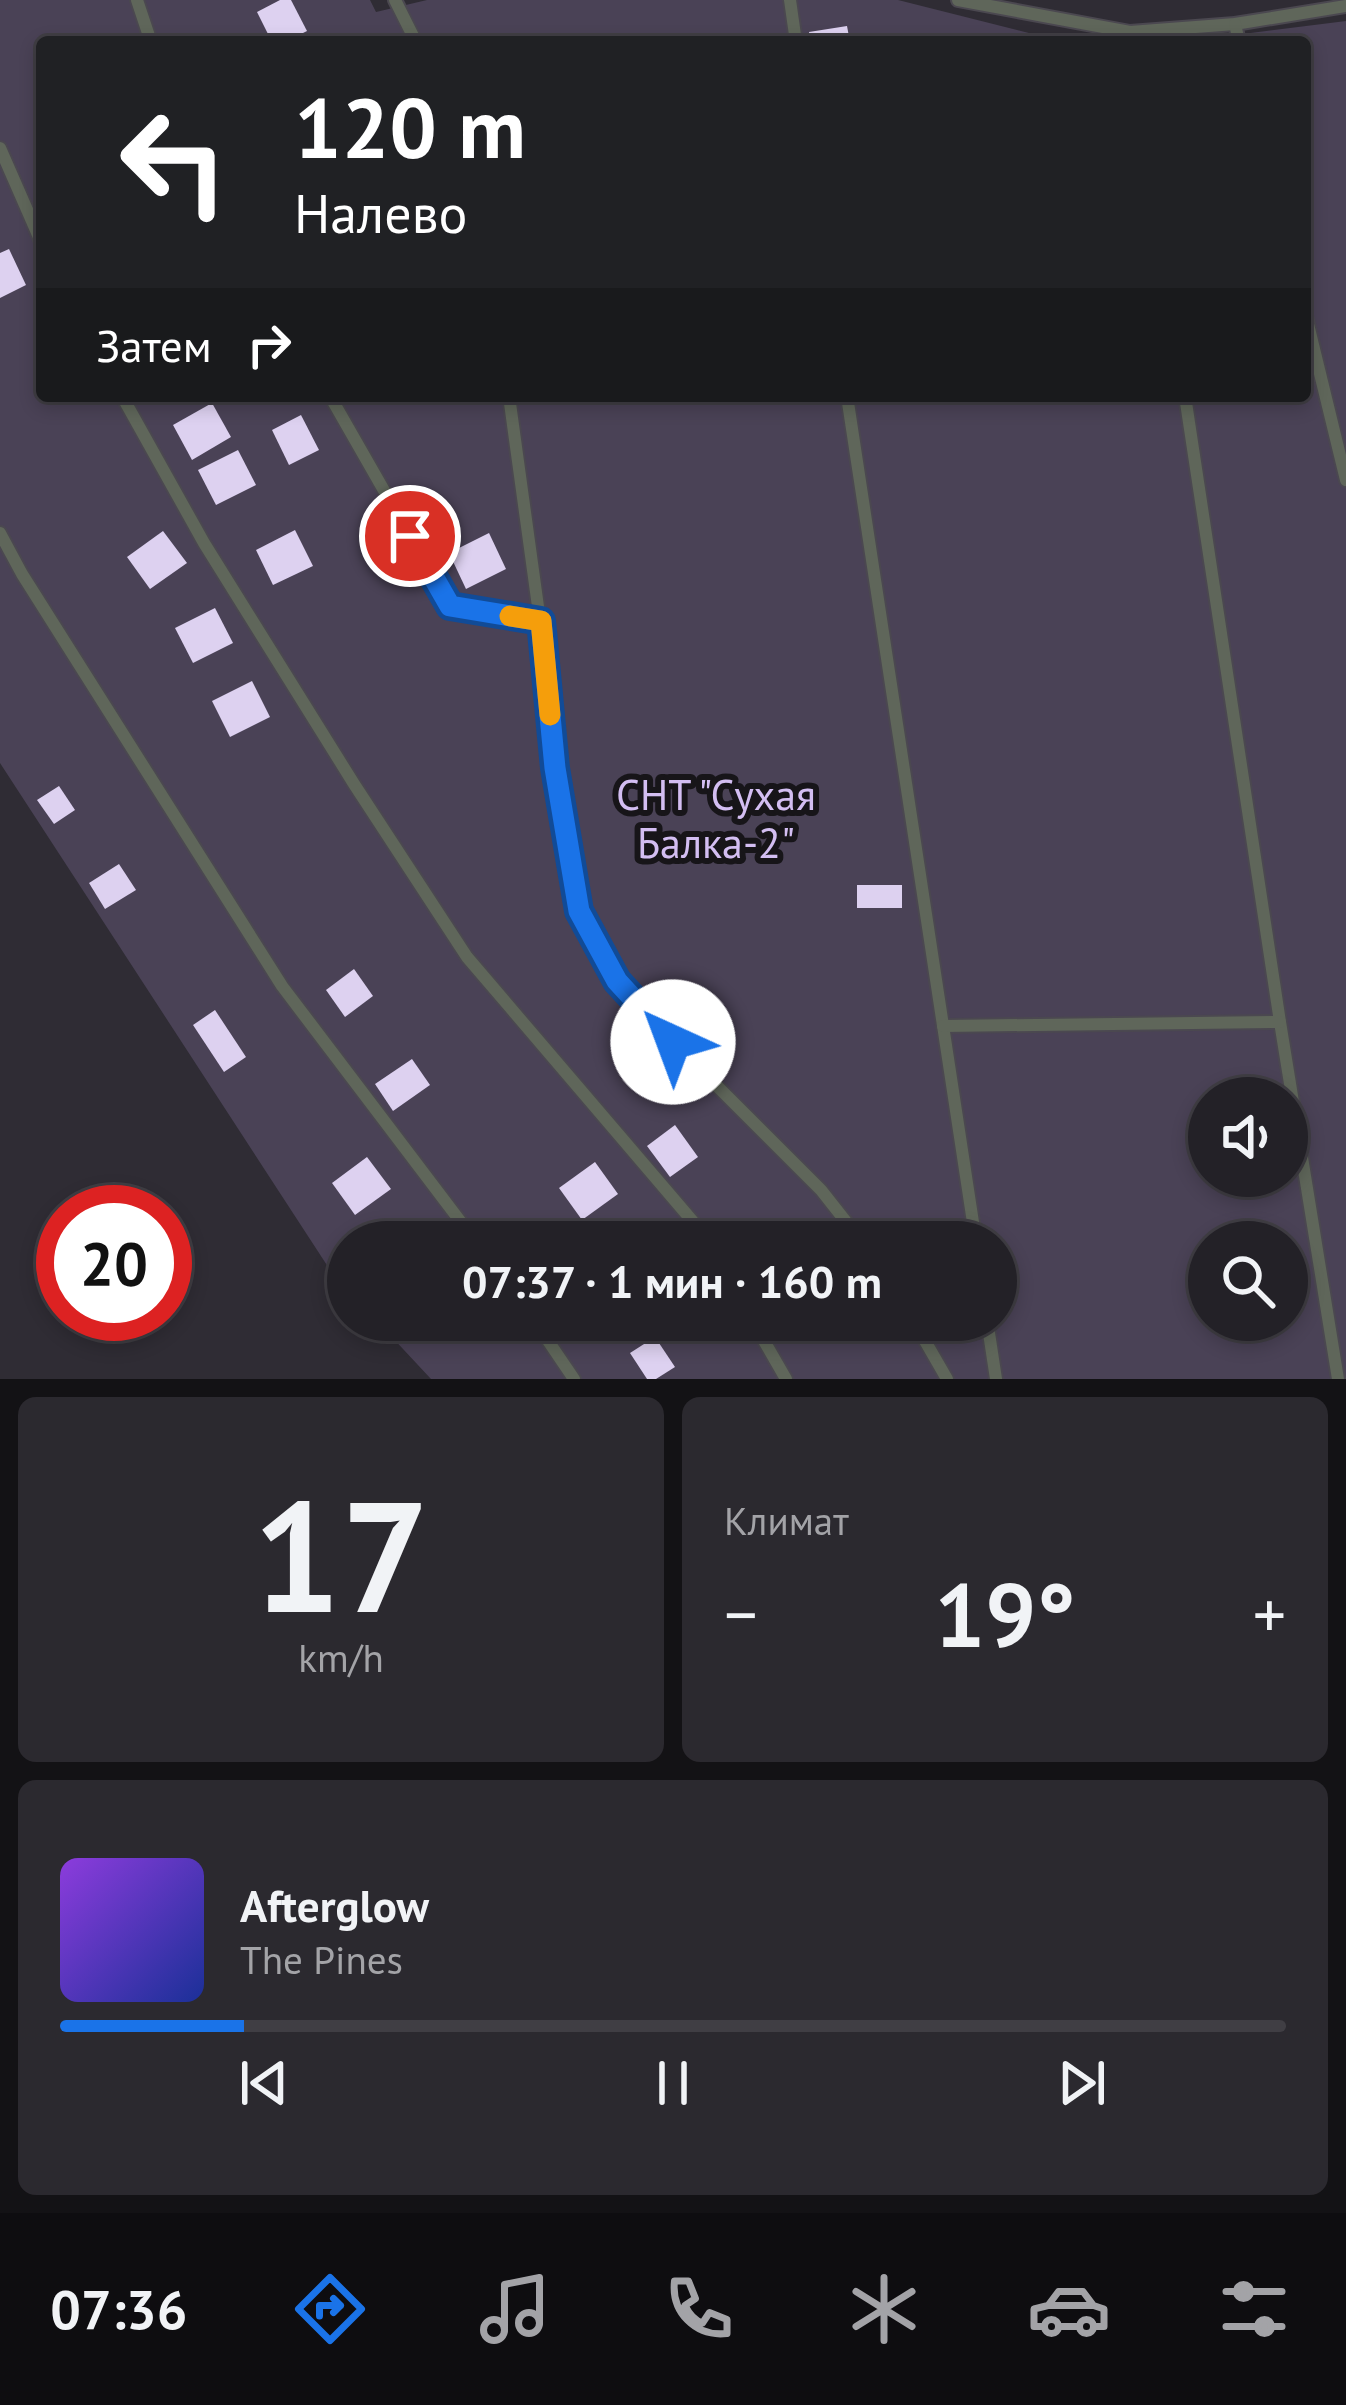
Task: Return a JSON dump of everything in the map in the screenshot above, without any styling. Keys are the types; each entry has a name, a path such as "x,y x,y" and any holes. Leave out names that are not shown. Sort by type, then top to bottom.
{"lane":[{"path":"136,0 149,36"},
{"path":"394,0 413,36"},
{"path":"790,0 795,36"},
{"path":"958,0 1126,36"},
{"path":"1139,36 1346,6"},
{"path":"1235,24 1238,36"},
{"path":"0,148 36,230"},
{"path":"1311,336 1346,480"},
{"path":"125,402 204,543 467,957 692,1221"},
{"path":"333,402 450,606 541,621"},
{"path":"510,402 541,621 555,768 579,911 617,981 845,1221"},
{"path":"849,402 973,1221"},
{"path":"1187,402 1338,1379"},
{"path":"0,532 281,986 460,1221"},
{"path":"943,1026 1280,1022"},
{"path":"548,1341 574,1379"},
{"path":"764,1341 786,1379"},
{"path":"925,1341 947,1379"},
{"path":"990,1341 996,1379"}],"green space":[{"name":"СНТ \"Сухая Балка-2\"","path":"0,0 370,0 376,12 427,0 898,0 1041,36 36,36 36,402 1311,402 1311,36 1227,36 1346,21 1346,1379 431,1379 396,1341 1017,1341 1017,1221 327,1221 327,1265 0,763"}],"building":[{"path":"280,0 291,0 307,31 297,36 269,36 257,12"},
{"path":"847,26 849,36 809,36 809,32"},
{"path":"9,249 26,285 0,298 0,253"},
{"path":"212,403 231,437 192,460 173,425"},
{"path":"301,415 319,450 289,465 272,430"},
{"path":"238,450 256,485 216,505 198,470"},
{"path":"295,530 313,566 273,585 256,550"},
{"path":"163,531 187,563 150,589 127,557"},
{"path":"489,533 506,569 466,589 449,553"},
{"path":"215,608 233,643 193,663 175,628"},
{"path":"252,681 270,717 230,737 212,701"},
{"path":"59,786 75,810 54,824 37,800"},
{"path":"119,864 136,890 105,909 89,883"},
{"path":"857,885 902,885 902,908 857,908"},
{"path":"354,969 373,996 345,1017 326,990"},
{"path":"215,1010 246,1057 224,1072 193,1025"},
{"path":"412,1059 430,1085 393,1111 375,1084"},
{"path":"675,1125 698,1157 670,1177 647,1146"},
{"path":"367,1157 391,1189 355,1215 332,1183"},
{"path":"595,1162 618,1194 582,1220 559,1188"},
{"path":"658,1341 675,1367 647,1379 630,1353"}],"slow traffic":[{"path":"510,616 541,621 550,715"}],"route":[{"path":"410,536 450,606 541,621 555,768 579,911 617,981 673,1042"}]}
